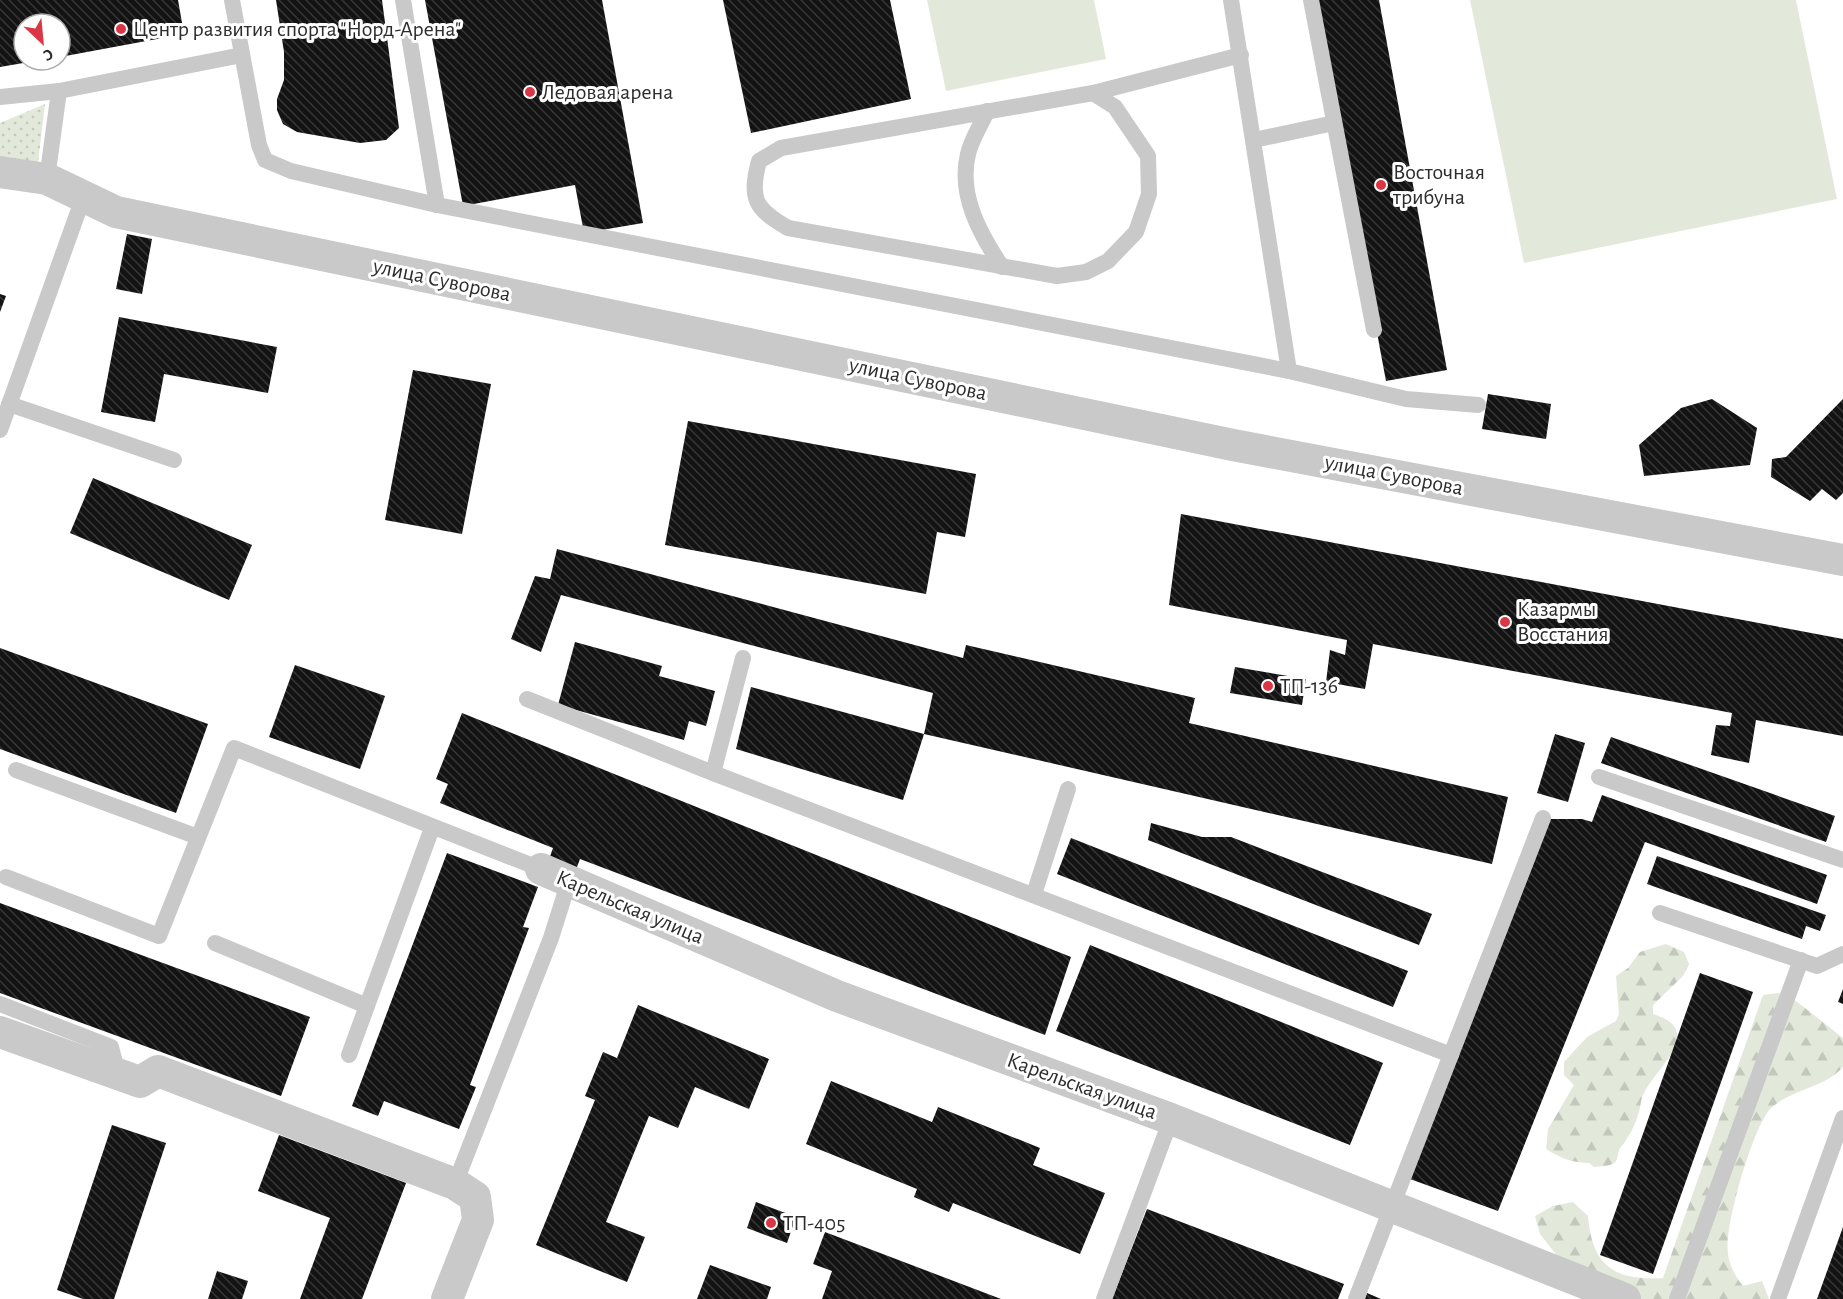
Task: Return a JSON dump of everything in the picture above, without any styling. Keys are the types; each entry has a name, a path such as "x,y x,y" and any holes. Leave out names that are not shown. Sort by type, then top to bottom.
{"street":[{"name":"улица Суворова","path":"0,172 47,179 83,198 128,214 1221,443 1843,560"},
{"name":"Карельская улица","path":"541,869 837,996 1171,1119 1392,1206 1610,1296"},
{"path":"0,1032 140,1082 158,1071 465,1190 478,1220 447,1299"}],"lane":[{"path":"232,0 259,146 265,160 291,171 437,205 1289,371 1406,399 1478,405"},
{"path":"403,0 437,205"},
{"path":"1231,0 1289,371"},
{"path":"1311,0 1374,330"},
{"path":"0,97 59,91 242,55"},
{"path":"1094,93 1114,107 1148,156 1149,194 1136,232 1108,261 1086,272 1057,276 788,228 763,214 752,186 759,161 781,148 1094,93 1241,55"},
{"path":"47,179 59,91"},
{"path":"987,111 968,154 966,186 978,228 1002,267"},
{"path":"1254,140 1334,123"},
{"path":"0,430 83,198"},
{"path":"9,404 174,460"},
{"path":"713,773 743,658"},
{"path":"527,699 713,773 1451,1055"},
{"path":"6,877 159,936 234,748 432,828 541,869"},
{"path":"16,770 198,837"},
{"path":"1599,777 1843,860"},
{"path":"1034,894 1068,789"},
{"path":"1356,1299 1543,818"},
{"path":"349,1055 432,828"},
{"path":"465,1190 569,881"},
{"path":"1660,913 1817,966 1843,954"},
{"path":"214,943 367,1005"},
{"path":"1677,1299 1801,960"},
{"path":"0,1004 111,1047 118,1074"},
{"path":"1778,1299 1843,1118"},
{"path":"1104,1299 1171,1119"}],"green space":[{"path":"927,0 1094,0 1106,59 946,91"},
{"path":"1470,0 1796,0 1837,199 1524,263"},
{"path":"45,104 38,163 0,160 0,123"},
{"path":"1666,944 1684,952 1689,964 1683,976 1653,1005 1653,1014 1668,1021 1676,1029 1677,1039 1674,1049 1644,1093 1635,1124 1619,1149 1616,1161 1609,1165 1594,1167 1589,1163 1572,1161 1556,1155 1546,1149 1548,1129 1574,1085 1564,1075 1564,1062 1587,1037 1616,1021 1619,1014 1616,976 1628,968 1640,952"},
{"path":"1778,993 1796,1001 1843,1038 1843,1067 1827,1080 1771,1108 1764,1118 1748,1155 1730,1222 1729,1257 1733,1270 1743,1286 1762,1281 1769,1299 1607,1299 1565,1266 1540,1234 1535,1216 1553,1206 1573,1202 1588,1216 1594,1247 1608,1266 1618,1273 1631,1276 1663,1278 1763,995"}],"building":[{"name":"Центр развития спорта \"Норд-Арена\"","path":"0,0 178,0 184,34 72,55 72,12 12,12 12,65 0,67"},
{"path":"276,0 382,0 399,128 386,140 360,143 297,132 283,124 277,110 277,99 284,80 284,52"},
{"name":"Ледовая арена","path":"425,0 602,0 643,223 584,233 575,185 463,206"},
{"path":"723,0 890,0 911,99 751,133"},
{"name":"Восточная трибуна","path":"1315,0 1379,0 1447,370 1386,381"},
{"path":"127,234 152,239 142,294 116,289"},
{"path":"0,294 6,296 0,312"},
{"path":"119,317 277,347 268,393 164,374 155,422 101,412"},
{"path":"413,370 491,384 462,534 385,520"},
{"path":"1488,394 1551,404 1546,439 1482,429"},
{"path":"1712,399 1757,428 1750,465 1644,476 1639,445 1681,408"},
{"path":"1843,399 1843,493 1836,500 1822,489 1810,501 1771,477 1772,459 1786,457"},
{"path":"688,421 976,474 965,537 937,532 926,594 665,545"},
{"path":"93,478 252,545 229,600 70,533"},
{"name":"Казармы Восстания","path":"1181,514 1843,639 1843,736 1756,720 1749,763 1711,755 1716,725 1730,726 1732,713 1373,644 1365,689 1326,682 1330,650 1345,655 1347,640 1169,605"},
{"path":"557,549 963,658 966,645 1195,698 1189,723 1508,797 1492,864 924,734 933,693 561,595 541,652 511,639 535,576 550,579"},
{"path":"575,642 662,666 659,676 715,691 706,726 689,721 684,740 558,705"},
{"path":"0,648 208,724 176,813 0,749"},
{"path":"295,665 385,696 360,769 269,737"},
{"name":"ТП-136","path":"1235,667 1306,679 1302,705 1230,693"},
{"path":"751,687 924,734 903,800 736,749"},
{"path":"462,713 1071,957 1045,1035 580,859 574,875 547,865 553,848 440,803 448,784 436,779"},
{"path":"1555,734 1585,743 1568,802 1537,793"},
{"path":"1611,737 1835,816 1826,842 1601,763"},
{"path":"1602,795 1827,875 1817,904 1645,842 1498,1211 1410,1179 1545,819 1582,819 1592,822"},
{"path":"1151,823 1202,837 1231,837 1432,914 1419,945 1148,840"},
{"path":"1071,838 1408,971 1393,1007 1057,874"},
{"path":"447,853 538,887 523,927 529,928 470,1085 476,1087 459,1129 384,1101 378,1116 352,1106"},
{"path":"1657,856 1826,915 1820,931 1806,926 1802,939 1647,884"},
{"path":"0,903 310,1017 281,1096 0,993"},
{"path":"1090,945 1383,1063 1350,1145 1056,1031"},
{"path":"1700,973 1753,992 1653,1274 1600,1255"},
{"path":"1843,989 1843,1004 1838,1002"},
{"path":"638,1005 769,1059 749,1109 695,1087 678,1128 649,1116 606,1222 645,1237 627,1282 536,1245 595,1100 585,1096 603,1052 617,1058"},
{"path":"831,1081 932,1122 938,1107 1040,1148 1033,1165 1105,1193 1080,1254 953,1203 949,1212 914,1197 917,1189 806,1144"},
{"path":"112,1125 166,1143 114,1299 83,1299 57,1290"},
{"path":"279,1135 406,1183 362,1299 300,1299 330,1218 258,1191"},
{"name":"ТП-405","path":"756,1202 796,1217 787,1243 747,1228"},
{"path":"1147,1209 1344,1284 1338,1299 1112,1299"},
{"path":"1843,1227 1843,1299 1817,1299"},
{"path":"825,1232 1001,1299 822,1299 832,1271 813,1264"},
{"path":"710,1265 771,1287 767,1299 697,1299"},
{"path":"217,1271 248,1281 242,1299 208,1299"},
{"path":"1367,1293 1381,1299 1365,1299"}],"place":[{"name":"Центр развития спорта \"Норд-Арена\"","path":"121,29"},
{"name":"Ледовая арена","path":"530,92"},
{"name":"Восточная трибуна","path":"1381,185"},
{"name":"Казармы Восстания","path":"1505,622"},
{"name":"ТП-136","path":"1268,686"},
{"name":"ТП-405","path":"771,1223"}]}
